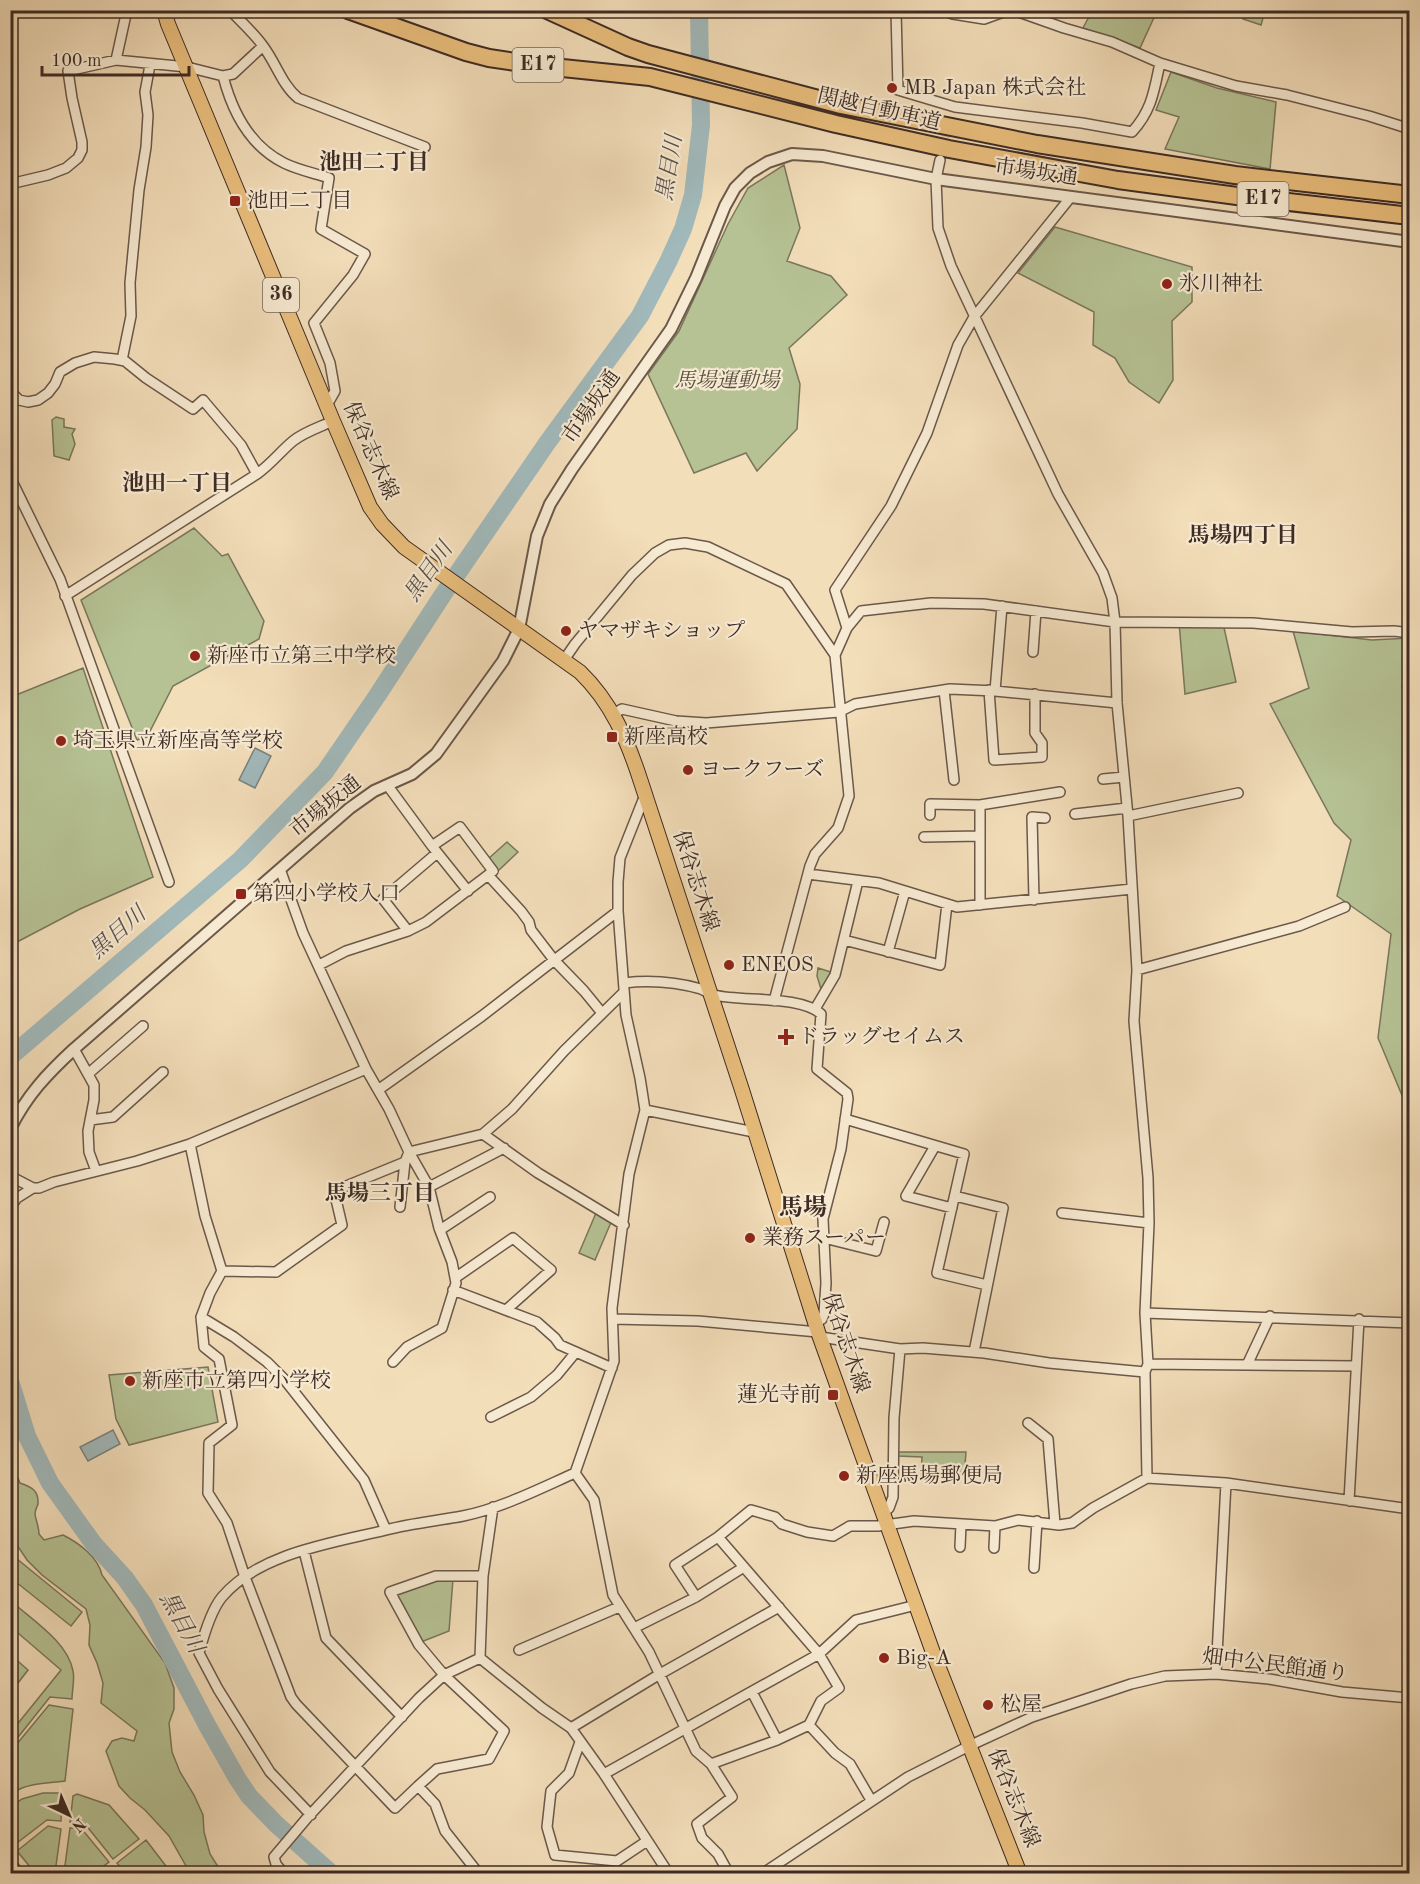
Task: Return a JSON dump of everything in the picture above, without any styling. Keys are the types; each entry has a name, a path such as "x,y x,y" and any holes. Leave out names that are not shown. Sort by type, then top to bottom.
{"highway":[{"name":"関越自動車道","path":"348,10 456,49 489,58 634,75 949,149 1118,180 1410,216"},
{"name":"関越自動車道","path":"547,10 628,47 671,61 841,105 1037,144 1127,159 1235,175 1410,195"}],"main road":[{"name":"保谷志木線","path":"164,10 333,421 375,515 393,537 425,562 564,660 590,682 614,714 627,742 817,1331 944,1684 1020,1874"}],"street":[{"path":"116,60 127,10"},
{"path":"230,10 263,46 288,87 298,98 425,147"},
{"path":"896,10 898,90 955,107 1082,123 1132,132 1141,123 1150,107 1160,63"},
{"path":"942,10 984,19 1011,10 1112,42 1160,63 1236,86 1287,95 1410,129"},
{"path":"10,184 48,176 66,168 78,158 82,150 82,142 68,71 116,60 187,67 223,76 232,74 263,46"},
{"path":"122,360 131,316 130,283 139,190 146,147 148,115 146,92 150,64"},
{"path":"223,76 236,115 263,149 284,163 329,178 321,229 365,254 352,275 314,323 330,363 335,391 327,405"},
{"path":"950,117 955,107"},
{"name":"市場坂通","path":"10,1129 25,1101 41,1080 74,1049 360,800 412,774 436,754 503,661 519,629 537,536 550,504 572,469 671,330 696,278 725,206 735,188 750,173 768,162 792,154 823,156 936,179 1410,242"},
{"path":"940,160 936,179 938,228 951,266 1058,494 1103,573 1112,598 1137,969 1134,1021 1148,1178 1149,1223 1145,1312 1147,1478"},
{"path":"847,628 836,590 891,506 927,433 958,345 974,317 1070,198"},
{"path":"10,391 20,400 28,402 38,400 48,393 60,372 75,363 94,357 122,360 193,410 203,400 241,445 257,474"},
{"path":"65,596 257,474 302,435 333,421"},
{"path":"10,477 60,579 169,882"},
{"path":"564,660 632,575 655,553 669,545 685,543 708,547 786,584 835,655"},
{"path":"774,1001 810,866 815,854 838,828 849,795 835,655 847,628 861,611 932,603 984,604 1115,622 1253,622 1352,632 1410,633"},
{"path":"1002,606 992,691 994,760 1042,757 1042,743 1035,733 1035,694"},
{"path":"1033,652 1036,611"},
{"path":"614,714 622,709 676,721 706,723 839,712 855,704 944,690 1035,694 1118,703"},
{"path":"944,690 954,780"},
{"path":"1103,779 1124,777"},
{"path":"388,786 468,891"},
{"path":"930,815 930,804 980,805 1060,792"},
{"path":"1075,814 1127,812 1238,792"},
{"path":"309,1817 270,1772 218,1689 199,1653 209,1623 221,1598 254,1569 304,1551 410,1523 465,1516 494,1507 575,1473 614,1361 612,1308 629,1174 645,1110 626,1015 618,911 620,858 645,795"},
{"path":"980,805 980,905"},
{"path":"1034,900 1032,817 1045,818"},
{"path":"319,965 346,951 408,932 426,922 493,871 460,827 383,899 408,932"},
{"path":"924,837 980,836"},
{"path":"280,869 303,933 366,1069 429,1187 440,1230 452,1262 456,1282 442,1328 407,1347 393,1362"},
{"path":"808,874 879,883 957,907 1132,890"},
{"path":"488,875 521,910 531,930 554,960 602,1013"},
{"path":"815,1009 835,975 858,880"},
{"path":"888,952 905,891"},
{"path":"844,940 940,965 947,904"},
{"path":"1137,969 1299,926 1345,907"},
{"path":"378,1090 482,1016 618,911"},
{"path":"409,1152 483,1134 512,1109 624,988 657,981 701,989 714,995 812,1007 821,1014 817,1070 847,1093 848,1099 841,1149 823,1218 825,1314 817,1331"},
{"path":"88,1074 143,1026"},
{"path":"74,1049 94,1085 94,1100 88,1131 89,1152 96,1171"},
{"path":"10,1176 33,1188 39,1188 136,1161 190,1144 366,1069"},
{"path":"90,1120 113,1117 163,1072"},
{"path":"645,1110 754,1132"},
{"path":"845,1119 964,1154 937,1273 987,1285"},
{"path":"483,1134 538,1173 624,1225"},
{"path":"190,1144 205,1216 222,1271 201,1317 204,1347 219,1359 232,1425 209,1443 208,1493 227,1523 245,1577 293,1700 395,1808 437,1769 489,1758 504,1731 444,1675 419,1645 390,1592 436,1576 483,1576"},
{"path":"935,1146 906,1196 952,1208"},
{"path":"429,1187 504,1148"},
{"path":"400,1207 405,1162 409,1152"},
{"path":"222,1271 276,1272 342,1225 334,1191 405,1162"},
{"path":"10,1208 18,1198 33,1188"},
{"path":"955,1196 1003,1208 974,1352"},
{"path":"440,1230 490,1197"},
{"path":"1062,1213 1149,1223"},
{"path":"824,1238 876,1251 884,1222"},
{"path":"455,1278 513,1238 551,1270 506,1310"},
{"path":"453,1290 537,1322 560,1345 612,1368"},
{"path":"1145,1312 1359,1319 1410,1323"},
{"path":"1247,1365 1270,1316"},
{"path":"201,1317 234,1337 267,1362 284,1379 363,1480 386,1530"},
{"path":"613,1319 698,1321 817,1331 900,1350 923,1348 974,1352 1049,1363 1147,1368 1247,1365 1356,1366"},
{"path":"1349,1501 1359,1319"},
{"path":"885,1519 893,1497 894,1418 900,1350"},
{"path":"491,1417 508,1414 531,1397 557,1375 576,1352"},
{"path":"1028,1423 1048,1439 1055,1524"},
{"path":"575,1473 594,1500 613,1595 660,1674 696,1751 711,1764 732,1797 697,1824 702,1838 718,1854 729,1874"},
{"path":"696,1596 675,1565 718,1537 751,1510 775,1516 782,1524 807,1532 833,1536 850,1526 885,1519 995,1526 1018,1520 1055,1524 1072,1523 1093,1508 1147,1478 1226,1483 1410,1509"},
{"path":"1216,1674 1226,1483"},
{"path":"480,1658 483,1576 494,1507"},
{"path":"1034,1568 1037,1521"},
{"path":"960,1547 961,1524"},
{"path":"994,1548 995,1526"},
{"path":"711,1764 777,1740 809,1725 821,1701 838,1688 819,1654 718,1537"},
{"path":"304,1551 326,1638 402,1717"},
{"path":"634,1628 744,1568"},
{"path":"603,1774 819,1654 856,1620 916,1605"},
{"path":"519,1650 619,1607"},
{"path":"571,1728 660,1674 779,1607"},
{"path":"284,1874 274,1860 276,1853 444,1675 480,1658"},
{"path":"480,1658 542,1708 571,1728 669,1874"},
{"name":"畑中公民館通り","path":"762,1874 872,1800 969,1746 1032,1717 1131,1684 1165,1676 1216,1674 1269,1679 1342,1692 1410,1698"},
{"path":"752,1692 777,1740"},
{"path":"809,1725 835,1753 850,1764 872,1800"},
{"path":"580,1742 569,1773 551,1791 547,1827 555,1855 617,1861 647,1840"},
{"path":"418,1786 435,1804 445,1831 479,1874"}],"green space":[{"path":"1092,11 1157,11 1140,48 1083,28"},
{"path":"1244,11 1265,11 1261,25 1243,19"},
{"path":"1171,72 1217,88 1276,102 1270,169 1165,149 1179,117 1156,110"},
{"name":"馬場運動場","path":"784,165 800,228 787,261 831,276 847,295 789,348 800,384 797,429 757,471 746,453 694,473 648,374 679,331 728,224 748,188"},
{"path":"1055,227 1192,267 1192,302 1172,321 1173,380 1159,403 1129,382 1115,358 1093,345 1094,312 1018,273"},
{"path":"56,417 64,419 64,427 75,429 72,434 75,444 69,460 54,456 52,420"},
{"path":"194,528 222,556 228,554 264,621 259,639 173,686 147,737 137,740 81,600"},
{"path":"1179,622 1223,623 1236,682 1185,694"},
{"path":"1293,631 1372,640 1409,638 1409,686 1402,687 1410,719 1409,1112 1378,1038 1391,934 1337,896 1351,840 1334,823 1270,704 1309,688"},
{"name":"埼玉県立新座高等学校","path":"83,668 153,877 80,909 17,942 10,934 11,697"},
{"path":"507,842 518,852 498,871 488,859"},
{"path":"818,968 834,973 812,1006 821,989 817,976"},
{"path":"596,1213 612,1220 595,1260 579,1253"},
{"path":"208,1367 218,1422 129,1445 116,1419 109,1375"},
{"path":"898,1452 966,1452 964,1477 921,1476 922,1457 898,1456"},
{"path":"11,1461 20,1483 36,1492 38,1504 35,1514 39,1534 44,1540 63,1535 87,1551 165,1663 174,1688 174,1709 169,1723 172,1752 203,1815 204,1832 210,1854 222,1873 190,1873 169,1836 119,1786 106,1751 112,1741 122,1738 134,1741 137,1731 101,1703 103,1683 89,1645 90,1625 86,1609 42,1575 27,1560 11,1536"},
{"path":"11,1554 82,1612 71,1626 11,1578"},
{"path":"453,1579 449,1631 421,1642 393,1593 437,1580"},
{"path":"11,1601 38,1623 64,1650 70,1660 74,1677 72,1699 50,1697 11,1746 11,1732 61,1670 11,1627"},
{"path":"11,1655 28,1670 11,1692"},
{"path":"49,1705 73,1709 65,1781 30,1786 11,1794 11,1751"},
{"path":"43,1793 62,1793 61,1821 47,1820 13,1846 11,1843 11,1807 22,1799"},
{"path":"77,1794 109,1805 139,1839 113,1859 85,1824 70,1822 73,1796"},
{"path":"48,1826 61,1829 55,1873 35,1873 17,1851"},
{"path":"70,1828 81,1828 109,1862 94,1873 64,1873"},
{"path":"146,1840 171,1873 126,1873 117,1863"},
{"path":"11,1855 26,1873 11,1873"}],"water":[{"path":"255,748 271,756 255,788 239,780"},
{"path":"113,1430 120,1444 88,1461 80,1447"}],"waterway":[{"name":"黒目川","path":"10,1057 240,860 325,772 547,443 640,316 683,229 693,195 701,125 699,10"},
{"name":"黒目川","path":"10,1381 27,1436 50,1483 93,1543 125,1578 144,1605 237,1778 249,1796 276,1824 332,1874"}],"tunnel":[{"path":"942,150 950,117"}],"place":[{"name":"MB Japan 株式会社","path":"892,88"},
{"name":"池田二丁目","path":"235,201"},
{"name":"氷川神社","path":"1167,284"},
{"name":"ヤマザキショップ","path":"566,631"},
{"name":"新座市立第三中学校","path":"195,656"},
{"name":"新座高校","path":"612,737"},
{"name":"埼玉県立新座高等学校","path":"61,741"},
{"name":"ヨークフーズ","path":"688,770"},
{"name":"第四小学校入口","path":"241,894"},
{"name":"ENEOS","path":"729,965"},
{"name":"ドラッグセイムス","path":"786,1037"},
{"name":"業務スーパー","path":"750,1238"},
{"name":"新座市立第四小学校","path":"130,1381"},
{"name":"蓮光寺前","path":"833,1395"},
{"name":"新座馬場郵便局","path":"844,1476"},
{"name":"Big-A","path":"884,1658"},
{"name":"松屋","path":"988,1705"}],"district":[{"name":"池田二丁目","path":"374,163"},
{"name":"池田一丁目","path":"177,484"},
{"name":"馬場四丁目","path":"1243,536"},
{"name":"馬場三丁目","path":"380,1194"},
{"name":"馬場","path":"803,1209"}]}
